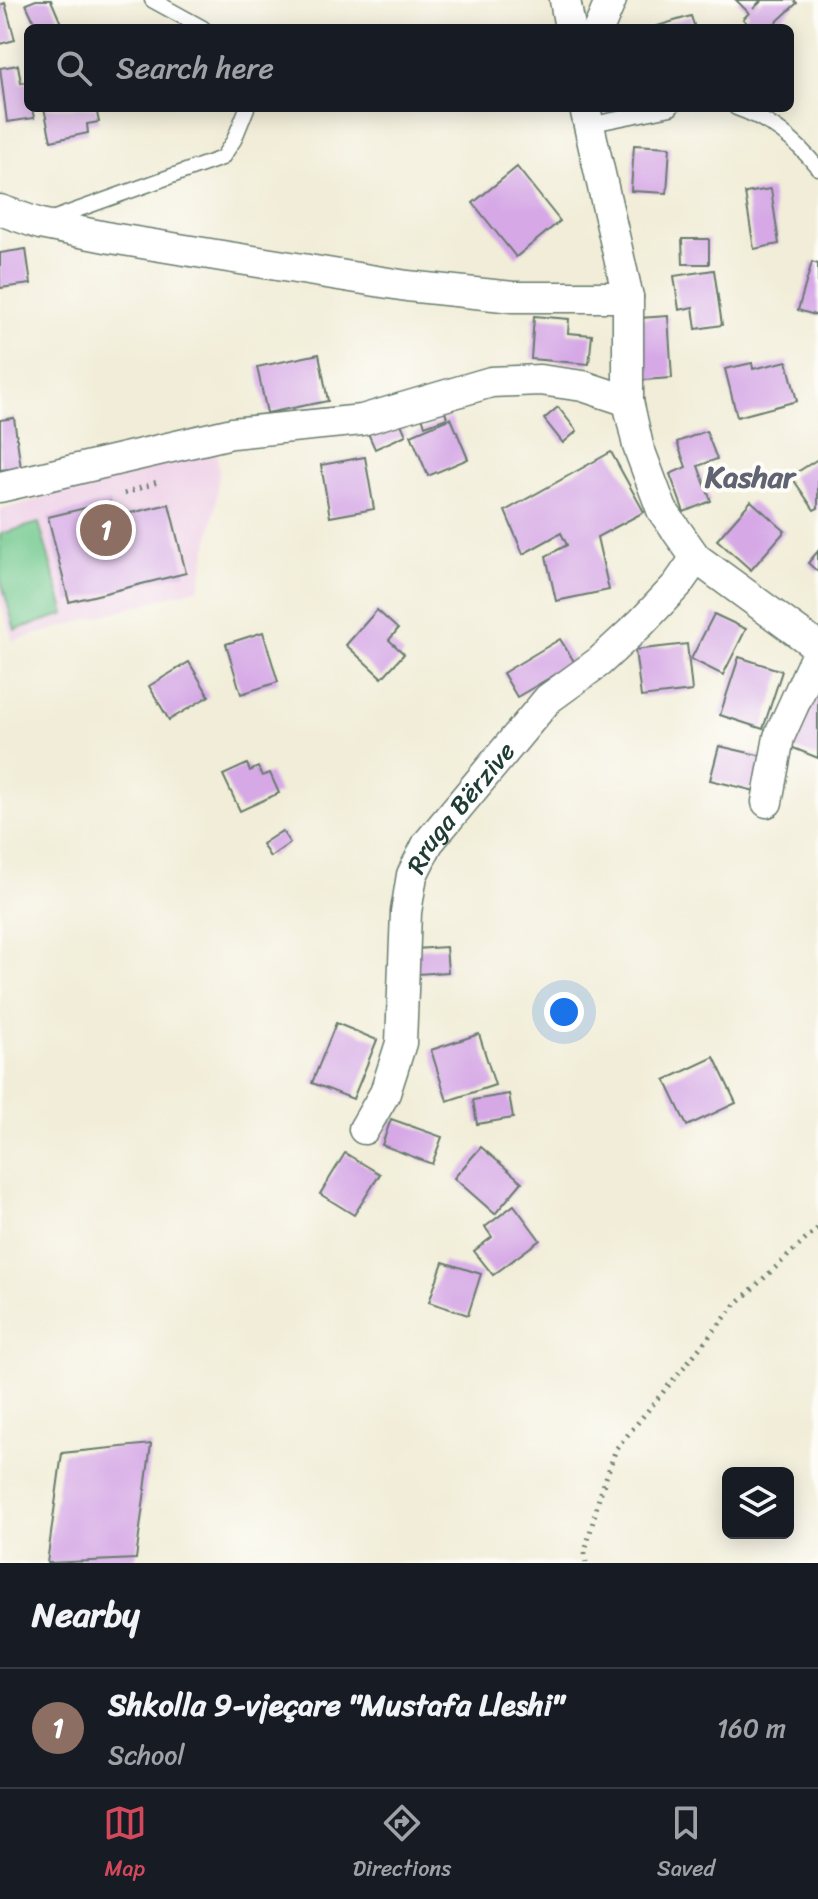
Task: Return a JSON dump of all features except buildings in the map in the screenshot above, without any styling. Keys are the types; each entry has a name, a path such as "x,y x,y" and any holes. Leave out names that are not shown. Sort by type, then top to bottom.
{"street":[{"path":"565,0 569,24"},
{"path":"601,24 611,0"},
{"path":"586,117 628,297 628,401 638,446 662,510 696,558 818,649 779,737 767,802"},
{"path":"0,210 40,224 407,286 513,297 628,297"},
{"path":"0,487 232,433 362,420 491,382 540,380 583,386 628,401"},
{"name":"Rruga Bërzive","path":"364,1129 385,1093 401,1043 406,912 412,875 428,843 548,699 599,662 641,623 677,585 696,558"}],"lane":[{"path":"155,1 196,24"},
{"path":"40,224 222,158 234,140 245,112"},
{"path":"586,117 633,112"},
{"path":"748,112 764,117 799,145 818,168"}],"path":[{"path":"586,1563 599,1498 616,1449 736,1304 818,1228"}],"shaded area":[{"path":"216,449 219,470 215,510 199,588 13,641 0,600 0,510"}],"green space":[{"path":"39,523 65,614 15,630 0,577 0,534"}],"place":[{"name":"Shkolla 9-vjeçare \"Mustafa Lleshi\"","path":"106,530"}],"district":[{"name":"Kashar","path":"750,477"}]}
